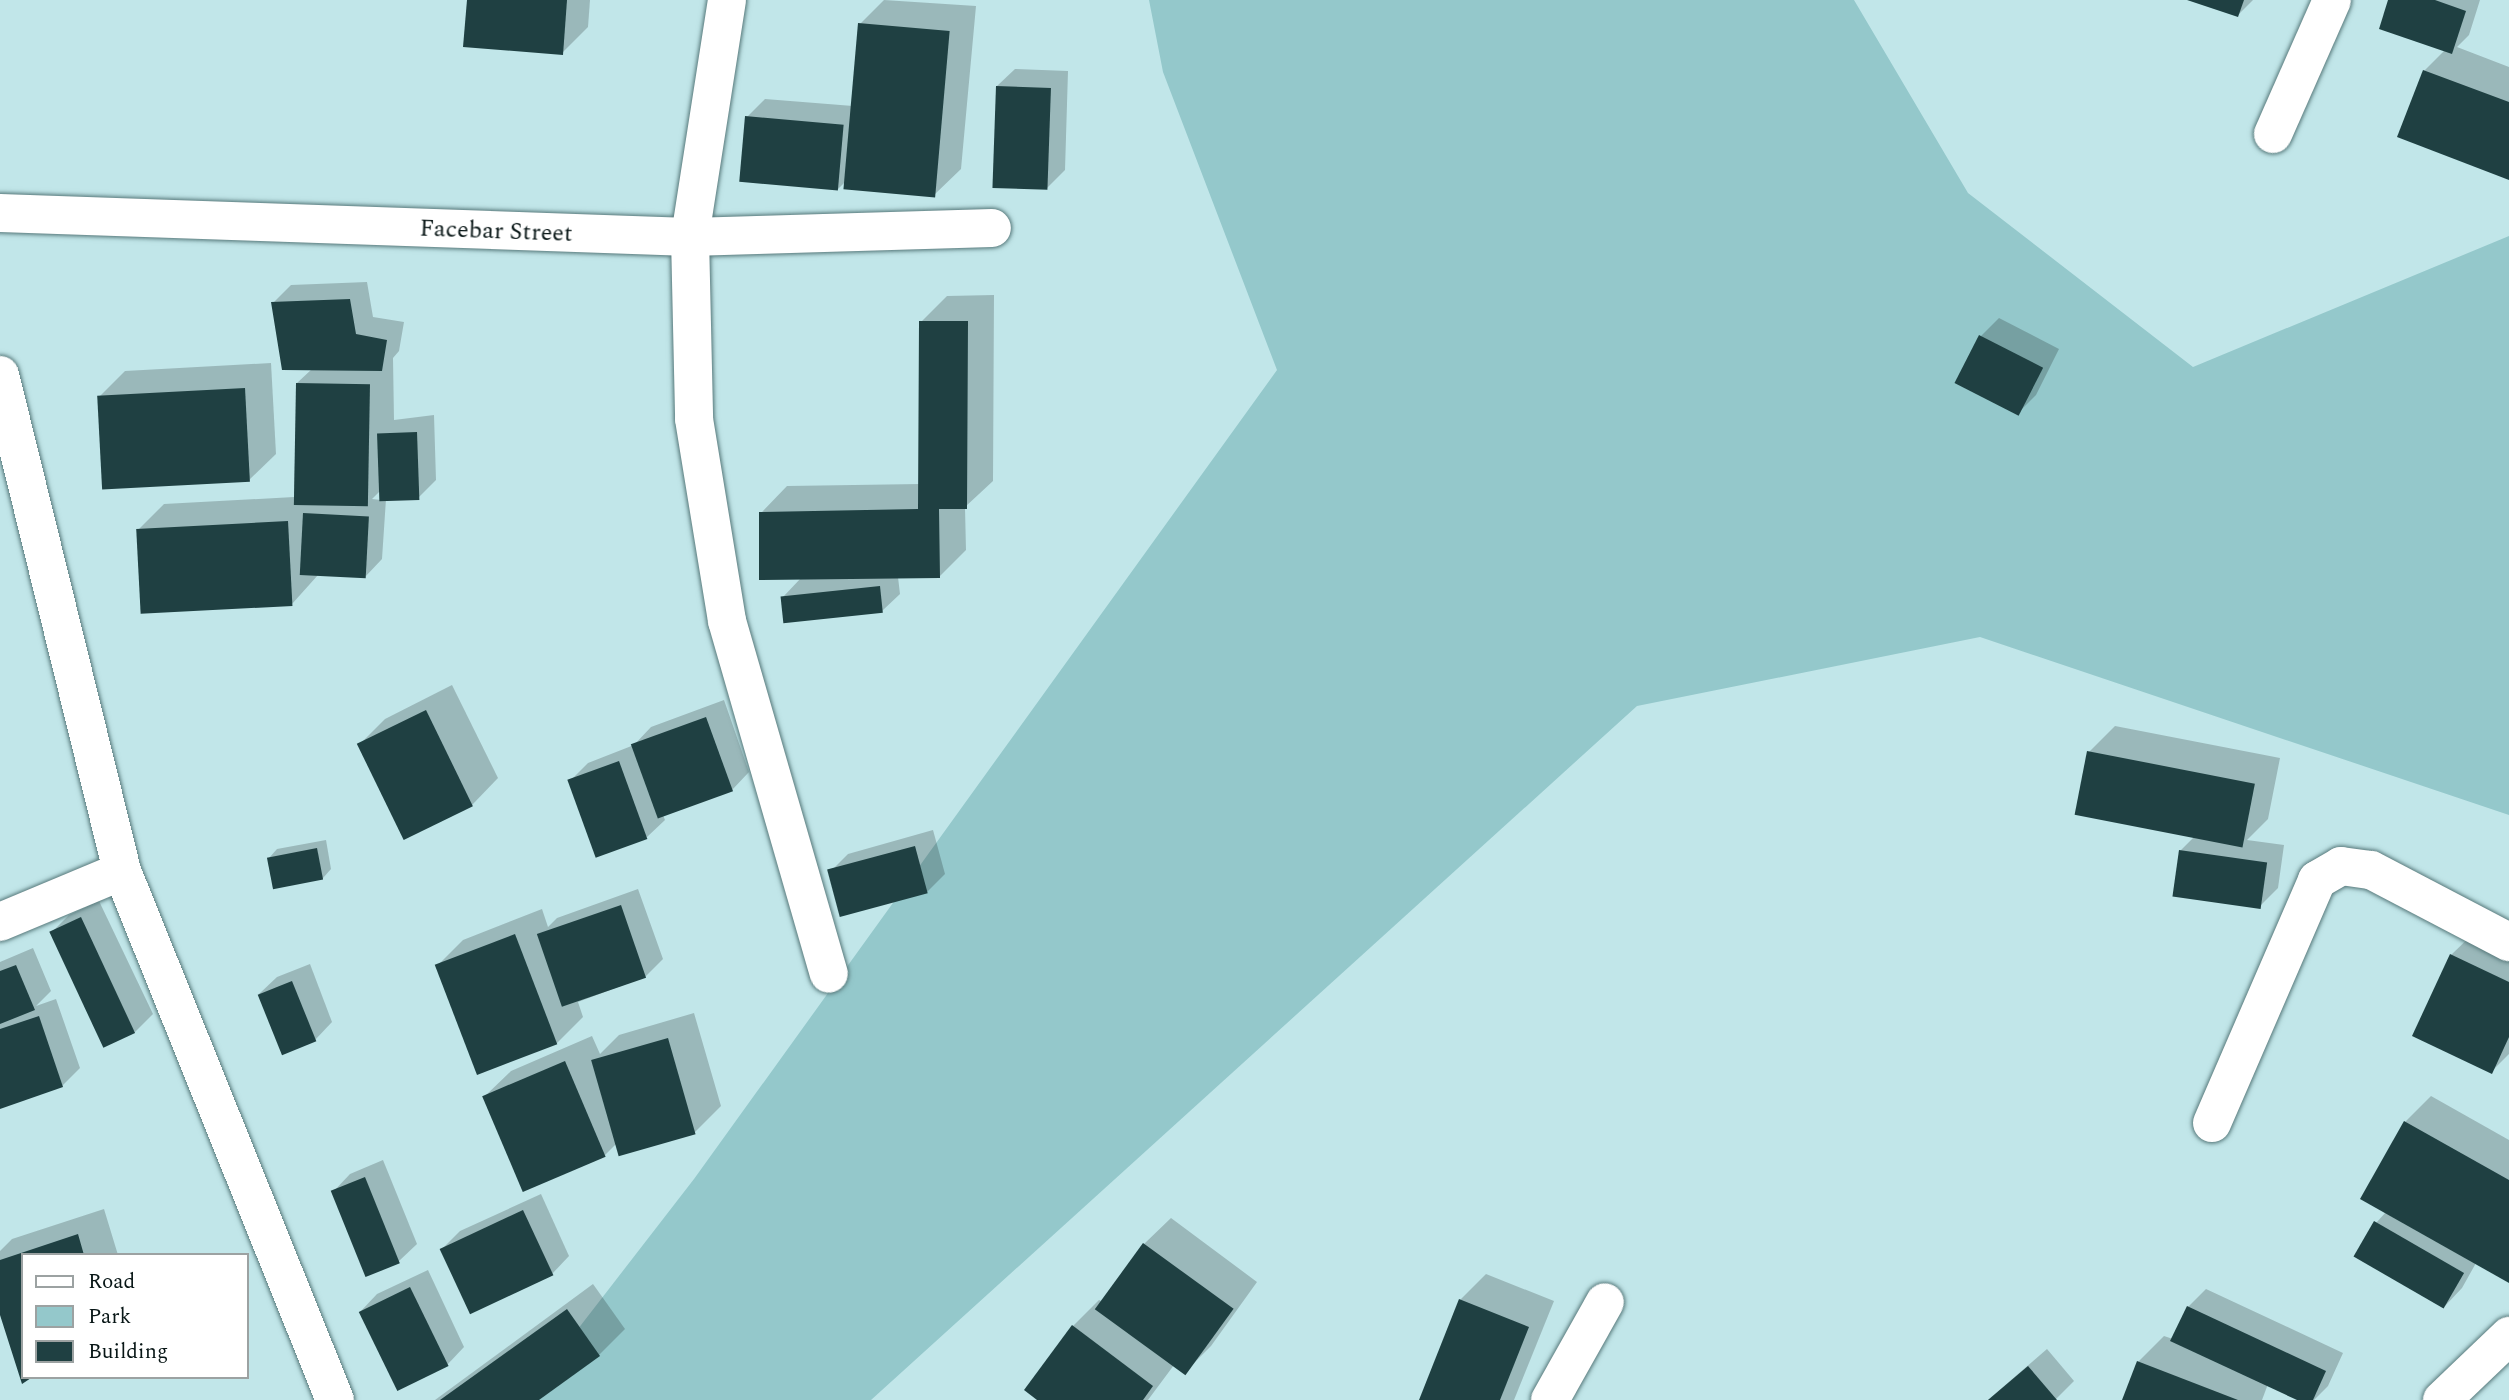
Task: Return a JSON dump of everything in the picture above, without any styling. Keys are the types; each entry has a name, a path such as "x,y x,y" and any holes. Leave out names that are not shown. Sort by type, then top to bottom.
{"street":[{"path":"727,0 690,237 694,419 727,621 830,974"},
{"path":"2273,134 2332,0"},
{"name":"Facebar Street","path":"0,213 690,237 992,228"},
{"path":"0,375 122,871 335,1400"},
{"path":"2212,1123 2317,880 2342,866 2371,870 2509,942"},
{"path":"0,922 122,871"},
{"path":"1550,1400 1605,1302"},
{"path":"2442,1400 2509,1336"}],"green space":[{"path":"1149,0 1854,0 1968,193 2193,367 2509,236 2509,815 1980,637 1637,706 871,1400 523,1400 694,1179 1277,370 1163,72"}],"building":[{"path":"467,0 567,0 563,55 463,47"},
{"path":"2187,0 2244,0 2238,17"},
{"path":"2388,0 2435,0 2466,11 2452,54 2379,29"},
{"path":"858,23 950,31 935,197 843,189"},
{"path":"2423,70 2509,102 2509,180 2397,137"},
{"path":"996,86 1051,88 1047,190 992,188"},
{"path":"745,116 844,125 838,190 739,182"},
{"path":"350,299 356,334 387,340 382,371 282,370 271,302"},
{"path":"919,321 968,321 967,509 939,509 940,578 759,580 759,512 918,509"},
{"path":"1979,335 2043,368 2019,416 1954,383"},
{"path":"296,383 370,384 368,506 294,505"},
{"path":"245,388 250,482 102,490 97,396"},
{"path":"417,432 419,500 379,501 377,433"},
{"path":"303,513 369,516 366,578 300,575"},
{"path":"288,521 292,606 141,614 136,529"},
{"path":"880,586 883,613 783,623 781,596"},
{"path":"426,710 473,806 404,840 357,744"},
{"path":"706,717 733,791 658,819 631,744"},
{"path":"2087,751 2255,784 2242,847 2075,815"},
{"path":"619,761 647,839 596,858 567,780"},
{"path":"915,846 928,893 840,917 827,870"},
{"path":"317,848 323,879 273,889 267,858"},
{"path":"2179,850 2267,862 2261,909 2172,897"},
{"path":"621,905 646,978 562,1007 537,934"},
{"path":"81,917 135,1033 103,1048 49,932"},
{"path":"515,934 557,1044 477,1075 435,965"},
{"path":"2450,954 2509,982 2509,1037 2492,1074 2412,1036"},
{"path":"16,965 35,1010 0,1024 0,971"},
{"path":"292,981 316,1041 282,1055 258,995"},
{"path":"39,1016 63,1087 0,1109 0,1029"},
{"path":"668,1038 696,1134 619,1156 591,1060"},
{"path":"565,1061 606,1157 523,1192 482,1096"},
{"path":"2404,1121 2509,1180 2509,1283 2360,1199"},
{"path":"365,1177 400,1263 366,1277 331,1191"},
{"path":"523,1210 553,1275 470,1314 440,1249"},
{"path":"2374,1221 2464,1273 2444,1309 2354,1257"},
{"path":"78,1234 83,1253 21,1253"},
{"path":"1143,1243 1234,1309 1185,1375 1095,1309"},
{"path":"21,1253 21,1379 30,1379 22,1384 0,1315 0,1260"},
{"path":"410,1287 449,1366 397,1391 359,1312"},
{"path":"1459,1299 1529,1327 1500,1400 1419,1400"},
{"path":"2187,1306 2326,1371 2313,1400 2297,1400 2170,1341"},
{"path":"567,1309 600,1356 539,1400 440,1400"},
{"path":"1072,1325 1153,1386 1143,1400 1037,1400 1024,1390"},
{"path":"2137,1361 2238,1400 2122,1400"},
{"path":"2028,1366 2057,1400 1988,1400"}]}
